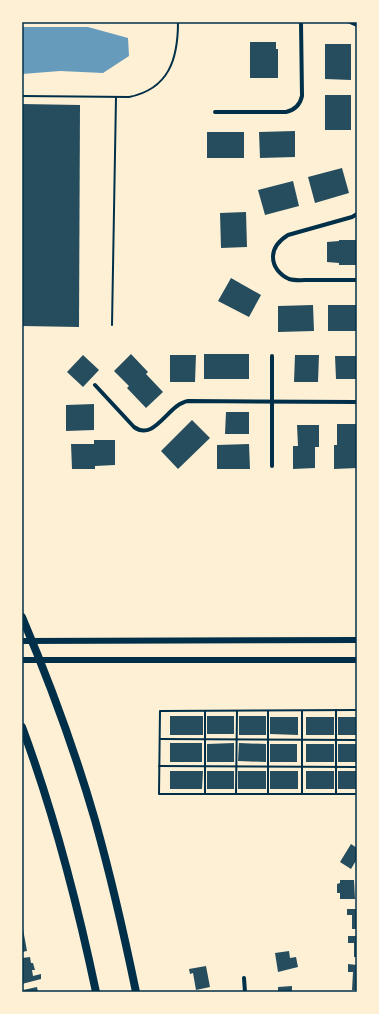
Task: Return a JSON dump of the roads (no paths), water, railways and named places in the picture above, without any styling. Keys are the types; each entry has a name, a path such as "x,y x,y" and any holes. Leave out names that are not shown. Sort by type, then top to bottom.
{"highway":[{"path":"22,617 37,652 67,732 95,819 122,922 136,992"},
{"path":"22,727 44,787 64,857 82,926 96,992"}],"main road":[{"path":"22,641 357,640"},
{"path":"22,660 357,660"}],"street":[{"path":"215,112 286,112 299,105 302,96 301,22"},
{"path":"350,22 357,25"},
{"path":"357,214 352,217 288,235 277,244 273,258 276,268 280,274 292,280 357,280"},
{"path":"272,356 272,466"},
{"path":"95,385 134,427 138,430 144,431 152,430 179,404 184,402 357,402"},
{"path":"244,978 245,992"}],"lane":[{"path":"22,96 129,97 145,93 154,88 168,72 174,59 178,22"},
{"path":"112,326 116,97"},
{"path":"336,710 336,794"},
{"path":"357,710 160,711 159,766 159,794 357,794"},
{"path":"205,711 205,794"},
{"path":"236,711 236,794"},
{"path":"268,711 268,794"},
{"path":"302,711 302,794"},
{"path":"160,739 357,740"},
{"path":"159,766 357,767"}],"water":[{"path":"22,27 88,27 128,38 129,56 103,73 60,71 22,74"}]}
